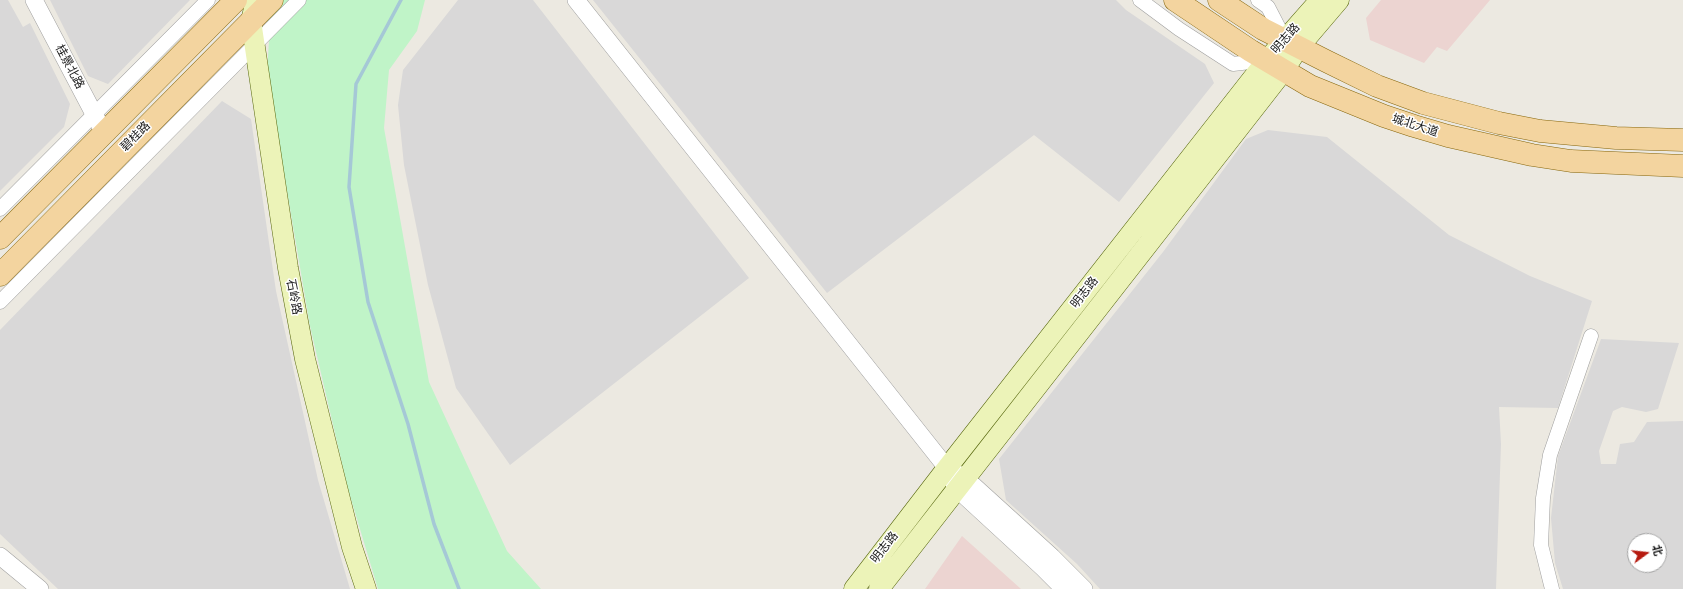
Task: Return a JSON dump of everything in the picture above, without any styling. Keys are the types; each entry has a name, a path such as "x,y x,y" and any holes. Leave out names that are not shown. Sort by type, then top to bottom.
{"main road":[{"path":"0,238 99,124 236,0"},
{"name":"石岭路","path":"256,0 251,21 288,268 305,359 352,548 366,589"},
{"name":"碧桂路","path":"0,275 272,0"},
{"name":"城北大道","path":"1175,0 1191,12 1310,86 1384,116 1448,136 1532,155 1571,161 1683,166"},
{"name":"城北大道","path":"1219,0 1263,29 1396,94 1477,118 1540,131 1616,138 1683,140"},
{"name":"明志路","path":"879,589 1292,44 1320,0"},
{"name":"明志路","path":"1292,44 1339,0"},
{"name":"明志路","path":"854,589 947,468 1276,65"}],"street":[{"name":"桂景北路","path":"34,0 99,124"},
{"path":"0,209 99,124 208,0"},
{"path":"0,302 299,0"},
{"path":"576,0 947,468 1064,589"},
{"path":"1140,0 1179,29 1233,64 1276,65"},
{"path":"1258,0 1268,7 1292,44"},
{"path":"1552,589 1541,545 1543,498 1550,455 1591,336"},
{"path":"960,483 1052,557 1084,589"},
{"path":"0,556 40,589"}],"shaded area":[{"path":"0,0 8,0 23,27 30,23 70,104 64,127 0,191"},
{"path":"50,0 190,0 108,84 88,76"},
{"path":"458,0 533,0 749,278 510,465 456,388 428,285 404,165 398,105 403,70"},
{"path":"593,0 1116,0 1126,10 1205,64 1214,83 1119,202 1034,135 827,293"},
{"path":"1381,0 1490,0 1447,51 1437,47 1424,63 1370,40 1366,18"},
{"path":"222,101 251,119 276,291 318,480 350,589 58,589 0,534 0,330"},
{"path":"1268,130 1327,137 1449,235 1530,276 1592,301 1558,408 1499,407 1501,444 1496,589 1100,589 1077,564 1006,500 999,459 1163,252 1246,139"},
{"path":"1601,339 1679,343 1658,409 1646,412 1622,407 1613,411 1599,451 1601,464 1616,464 1620,444 1634,442 1647,422 1683,421 1683,589 1563,589 1555,563 1551,518 1558,456"},
{"path":"962,536 1021,589 925,589"}],"green space":[{"path":"264,0 425,0 417,31 389,70 384,128 429,382 507,551 541,589 378,589 348,489 310,326 267,73 269,41"}],"waterway":[{"path":"401,0 356,84 349,187 368,302 408,424 434,524 459,589"}]}
